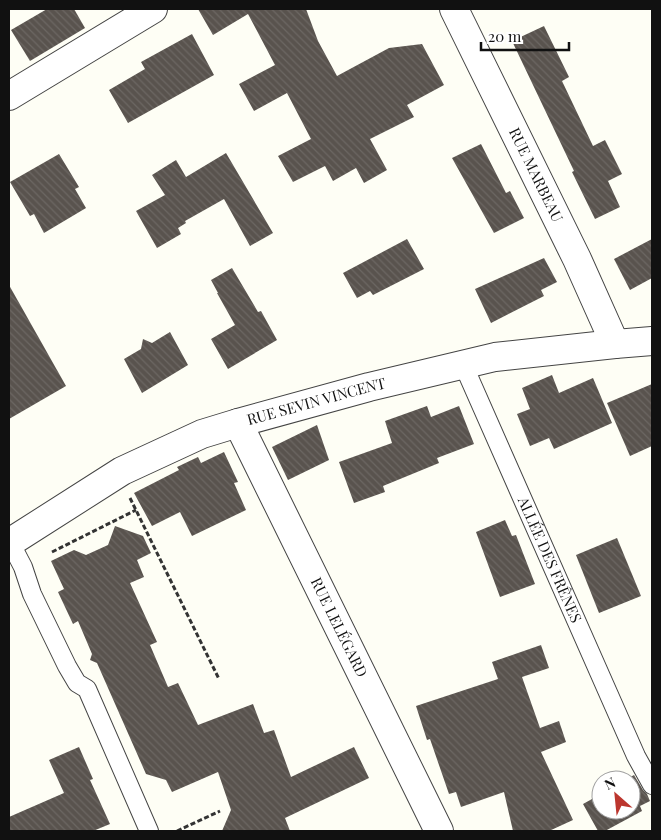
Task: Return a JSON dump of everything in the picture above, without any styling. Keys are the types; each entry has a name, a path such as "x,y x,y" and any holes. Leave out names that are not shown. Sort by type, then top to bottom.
{"street":[{"path":"9,96 153,9"},
{"name":"RUE MARBEAU","path":"454,9 577,259 615,344"},
{"name":"RUE SEVIN VINCENT","path":"9,543 122,471 202,434 369,387 495,356 652,341"},
{"name":"RUE LELÉGARD","path":"238,423 439,831"}],"lane":[{"name":"ALLÉE DES FRÊNES","path":"463,364 636,756 652,785"},
{"path":"9,543 23,567 32,594 67,666 77,682 87,690 149,831"}],"path":[{"path":"122,471 129,495 219,679"},
{"path":"23,567 136,510"},
{"path":"177,831 220,811"}],"building":[{"path":"47,9 74,9 85,28 30,61 11,30"},
{"path":"198,9 306,9 318,41 337,76 389,48 422,44 444,85 407,105 414,117 370,139 387,170 364,183 356,168 333,181 325,166 293,182 278,156 311,139 287,93 254,111 239,84 275,65 248,14 213,35"},
{"path":"544,26 569,77 562,81 593,146 605,140 622,174 608,181 620,207 595,219 512,41"},
{"path":"192,34 214,75 128,123 109,90 145,69 141,62"},
{"path":"481,144 506,193 510,191 524,218 494,233 452,158"},
{"path":"226,153 273,233 250,246 224,199 185,221 186,223 178,228 181,234 157,248 136,211 165,195 152,175 176,160 186,177"},
{"path":"59,154 79,187 75,189 86,208 44,233 34,214 30,216 10,182"},
{"path":"407,239 424,269 373,295 370,291 357,298 343,273"},
{"path":"652,239 652,278 630,290 614,259"},
{"path":"544,258 557,282 541,290 544,296 491,323 475,289"},
{"path":"232,268 258,312 261,311 277,340 228,369 211,339 235,325 211,280"},
{"path":"9,285 66,386 9,419"},
{"path":"170,332 188,365 142,393 124,359 141,349 143,339 152,343"},
{"path":"552,375 559,393 593,378 612,423 554,449 549,438 530,446 517,414 530,409 522,388"},
{"path":"652,384 652,446 630,456 607,403"},
{"path":"427,406 431,417 459,406 474,444 437,458 439,463 383,486 385,492 354,503 339,462 392,443 385,421"},
{"path":"317,425 329,460 288,480 272,447"},
{"path":"224,452 238,482 234,483 246,510 192,536 180,512 152,526 134,493 179,470 177,467 198,457 201,463"},
{"path":"505,520 512,536 516,535 535,584 500,597 476,532"},
{"path":"115,526 143,536 151,553 137,560 144,577 130,583 157,642 150,645 168,687 178,683 198,725 253,704 264,733 274,730 291,777 354,747 369,778 285,818 290,831 222,831 231,810 218,772 172,792 166,780 146,774 97,663 90,660 92,654 78,621 73,624 58,592 64,589 51,561 74,550 86,555 108,545"},
{"path":"617,538 641,596 599,613 576,555"},
{"path":"541,645 549,668 522,677 540,728 559,721 566,742 541,752 573,820 549,831 513,831 504,792 461,807 456,792 449,794 430,739 427,740 416,706 498,679 492,662"},
{"path":"79,747 93,779 90,780 110,824 93,831 9,831 9,817 64,793 49,760"},
{"path":"641,787 647,794 650,801 641,806"},
{"path":"591,800 591,818 583,804"},
{"path":"592,820 625,820 605,831 598,831"}]}
